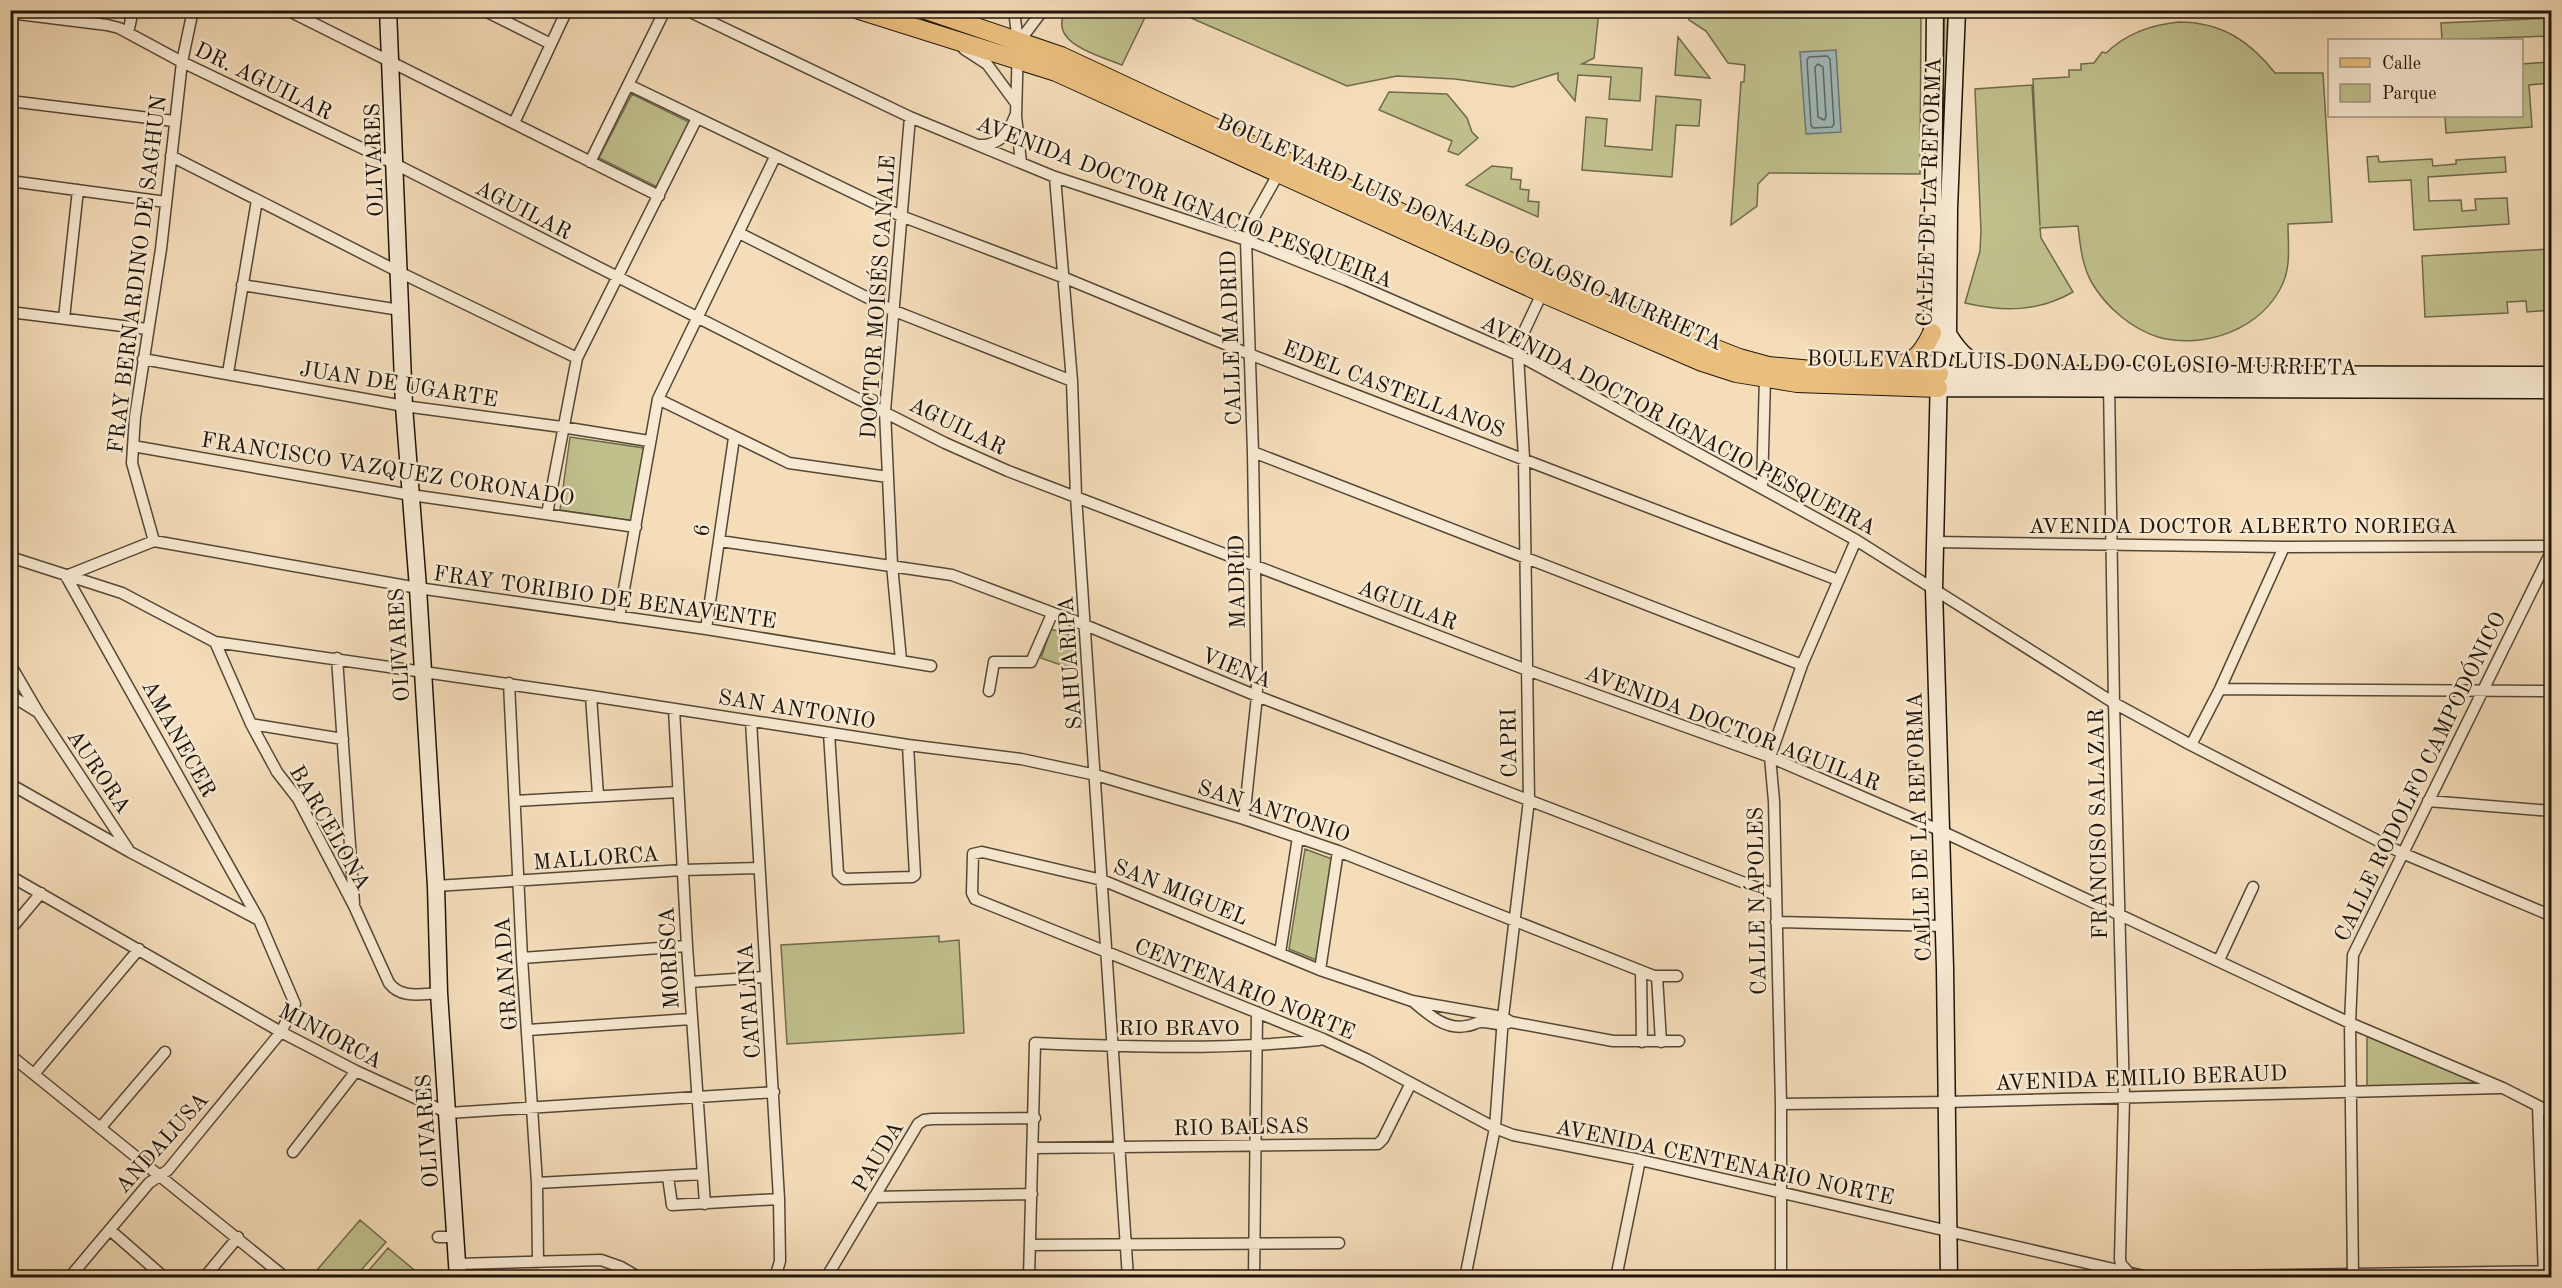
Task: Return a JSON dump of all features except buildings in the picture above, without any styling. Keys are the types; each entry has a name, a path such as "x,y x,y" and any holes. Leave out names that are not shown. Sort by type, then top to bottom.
{"main road":[{"name":"OLIVARES","path":"388,10 392,63 404,406 418,588 436,886 439,993 458,1271"},
{"name":"BOULEVARD LUIS DONALDO COLOSIO MURRIETA","path":"859,10 930,33 1018,51 1038,46 1282,167"},
{"name":"BOULEVARD LUIS DONALDO COLOSIO MURRIETA","path":"926,10 1018,51 1056,72 1282,167 1545,286 1633,334 1702,362 1737,373 1797,382 2109,382 2552,390"},
{"name":"CALLE DE LA REFORMA","path":"1935,10 1940,334"},
{"name":"CALLE DE LA REFORMA","path":"1949,1278 1948,1102 1934,542 1940,334 1957,10"},
{"name":"BOULEVARD LUIS DONALDO COLOSIO MURRIETA","path":"1545,286 1632,316 1739,358 1768,366 1812,370 1938,381 2067,374 2109,382 2552,375"},
{"path":"1633,334 1658,337 1715,357 1906,364 1940,334 1965,357 1983,366 2040,368 2067,374"}],"street":[{"path":"128,33 133,10"},
{"name":"FRAY BERNARDINO DE SAGHUN","path":"154,541 132,463 135,417 166,202 182,62 193,10"},
{"path":"287,10 658,196"},
{"path":"483,10 551,44"},
{"path":"514,123 567,10"},
{"path":"590,162 665,10"},
{"name":"AVENIDA DOCTOR IGNACIO PESQUEIRA","path":"686,10 910,117 1055,177 1246,240 1346,280 1518,355 1856,540 2114,703 2191,745 2402,853 2552,916"},
{"path":"1014,10 1018,51 1015,102 1021,163"},
{"path":"1018,51 1043,10"},
{"name":"DR. AGUILAR","path":"10,13 107,25 128,33 182,62 395,165"},
{"path":"930,33 970,52 987,64 1015,102"},
{"path":"1015,102 1022,78 1032,72 1056,72"},
{"path":"629,85 901,216 1065,278"},
{"path":"10,101 174,121"},
{"path":"980,145 988,146 1003,137 1016,116"},
{"name":"DOCTOR MOISÉS CANALE","path":"901,660 892,565 885,411 910,117"},
{"path":"547,514 577,358 697,118"},
{"path":"171,156 399,272 577,358"},
{"path":"619,616 658,399 775,156"},
{"name":"AGUILAR","path":"395,165 945,443 1008,471 1527,670"},
{"name":"CALLE MADRID","path":"1253,452 1246,240 1253,219 1282,167"},
{"name":"SAHUARIPA","path":"1055,177 1072,381 1076,496 1128,1278"},
{"path":"10,181 166,202"},
{"path":"64,318 78,190"},
{"path":"228,373 256,200"},
{"path":"739,233 892,310 1072,381"},
{"name":"EDEL CASTELLANOS","path":"1065,278 1249,354 1838,580"},
{"path":"242,285 400,310"},
{"name":"CAPRI","path":"1464,1278 1494,1128 1506,1022 1514,919 1529,800 1524,458 1518,355 1520,340 1545,286"},
{"path":"10,312 147,329"},
{"name":"JUAN DE UGARTE","path":"143,359 404,406 650,441"},
{"path":"1762,488 1765,378"},
{"name":"FRANCISO SALAZAR","path":"2109,382 2124,1098 2120,1259 2130,1274"},
{"path":"658,399 734,438 800,466 888,477"},
{"name":"6","path":"706,629 734,438"},
{"name":"FRANCISCO VAZQUEZ CORONADO","path":"133,446 411,495 636,527"},
{"path":"1253,452 1802,665"},
{"name":"MADRID","path":"1244,819 1257,696 1253,452"},
{"name":"CALLE NÁPOLES","path":"1781,1278 1781,1104 1770,757 1802,665 1856,540"},
{"path":"66,576 154,541"},
{"name":"FRAY TORIBIO DE BENAVENTE","path":"154,541 418,588 706,629 931,666"},
{"name":"VIENA","path":"720,541 931,570 952,575 1257,696 1776,895"},
{"name":"AVENIDA DOCTOR ALBERTO NORIEGA","path":"1934,542 2552,548"},
{"path":"2191,745 2220,689 2284,547"},
{"name":"CALLE RODOLFO CAMPODÓNICO","path":"2353,1276 2350,1023 2352,964 2356,945 2552,548"},
{"name":"SAN ANTONIO","path":"10,558 122,593 215,642 509,683 908,745 1021,759 1096,775 1244,819 1338,851 1641,971"},
{"name":"AMANECER","path":"66,576 259,920 294,998"},
{"path":"989,691 993,664 997,661 1031,662 1052,614"},
{"name":"BARCELONA","path":"215,642 251,724 277,772 298,799 354,906 388,983 394,990 410,995 439,993"},
{"path":"337,658 354,906"},
{"name":"AURORA","path":"10,664 38,712 130,852"},
{"name":"AVENIDA DOCTOR AGUILAR","path":"1527,670 1770,757 1940,830 2350,1023 2503,1088 2552,1113"},
{"name":"GRANADA","path":"509,683 522,958 537,1182 538,1262"},
{"path":"2220,689 2552,691"},
{"name":"AURORA","path":"10,695 38,712"},
{"path":"591,696 598,795"},
{"name":"MORISCA","path":"674,709 691,1019 705,1204"},
{"name":"CATALINA","path":"751,721 779,1199 780,1261 776,1277"},
{"path":"251,724 343,739"},
{"path":"829,733 838,873 844,879 912,877 915,875 908,745"},
{"path":"10,784 130,852 259,920"},
{"path":"516,801 678,792"},
{"path":"2428,801 2552,811"},
{"path":"1280,953 1299,837"},
{"name":"SAN MIGUEL","path":"975,899 972,893 973,854 977,851 1102,880 1320,970 1412,1001 1506,1022"},
{"path":"1320,970 1338,851"},
{"name":"MALLORCA","path":"436,886 683,870 759,868"},
{"name":"MINIORCA","path":"10,876 281,1032 356,1071 448,1113 774,1092"},
{"path":"2219,960 2253,887"},
{"path":"10,930 41,893"},
{"name":"CENTENARIO NORTE","path":"975,899 1323,1040 1411,1083 1494,1128"},
{"path":"1776,922 1943,926"},
{"path":"522,958 687,946"},
{"path":"34,1074 139,949"},
{"path":"1642,1042 1641,971 1657,976 1677,976"},
{"path":"1657,976 1661,1041"},
{"path":"690,982 765,977"},
{"name":"ANDALUSA","path":"69,1278 149,1183 161,1175 281,1032 293,1010 294,998"},
{"name":"SAN MIGUEL","path":"1412,1001 1439,1021 1452,1026 1466,1027 1481,1022 1506,1022"},
{"path":"1254,1278 1257,1012"},
{"path":"528,1030 691,1019"},
{"path":"1506,1022 1613,1041 1679,1041"},
{"name":"RIO BRAVO","path":"1035,1118 1035,1043 1111,1047 1257,1047 1323,1040"},
{"path":"101,1127 165,1052"},
{"path":"10,1055 286,1278"},
{"path":"293,1152 322,1118 356,1071"},
{"name":"RIO BALSAS","path":"1034,1148 1381,1143 1411,1083"},
{"name":"AVENIDA EMILIO BERAUD","path":"1781,1104 2503,1088"},
{"path":"2538,1106 2546,1273"},
{"path":"947,1278 1029,1277 1035,1118"},
{"name":"PAUDA","path":"826,1278 918,1125 924,1120 1035,1118"},
{"name":"AVENIDA CENTENARIO NORTE","path":"1494,1128 1513,1135 1781,1191 2148,1277 2546,1273"},
{"path":"1616,1278 1640,1160"},
{"path":"537,1182 703,1174"},
{"path":"668,1177 672,1205 779,1199"},
{"path":"874,1197 1032,1194"},
{"path":"110,1230 165,1278"},
{"path":"205,1276 238,1237"},
{"path":"438,1237 455,1237"},
{"path":"1030,1245 1339,1243"},
{"path":"458,1271 538,1262 601,1260 621,1267 640,1278"},
{"path":"752,1278 776,1277"}],"green space":[{"path":"1066,10 1148,11 1122,65 1079,47 1069,40 1063,32 1062,22"},
{"path":"1949,10 1945,145 1943,145 1944,11"},
{"path":"1175,11 1599,11 1594,58 1582,64 1642,68 1640,101 1609,99 1611,77 1578,75 1575,101 1558,80 1558,73 1513,87 1455,79 1397,76 1347,86"},
{"path":"1686,11 1921,11 1920,174 1769,173 1758,184 1757,206 1731,225 1741,82 1744,82 1745,65 1728,63 1706,31 1689,20"},
{"path":"2551,18 2551,36 2442,39 2441,23"},
{"path":"2179,22 2208,25 2233,36 2245,43 2275,73 2323,73 2332,222 2288,224 2287,269 2283,283 2274,299 2262,313 2247,324 2212,338 2194,341 2158,337 2129,323 2112,309 2098,292 2084,262 2078,226 2040,228 2041,238 2073,292 2060,299 2034,307 2007,309 1965,303 1980,251 1981,231 1975,89 2032,85 2040,226 2033,79 2069,77 2069,70 2081,70 2081,64 2094,63 2102,52 2106,53 2131,35 2159,25"},
{"path":"1678,37 1710,78 1675,75"},
{"path":"2551,62 2551,83 2529,85 2532,127 2446,133 2445,117 2523,117 2523,64"},
{"path":"1389,92 1447,94 1467,118 1472,132 1478,138 1458,155 1448,151 1452,141 1379,110"},
{"path":"632,94 689,122 657,187 599,158"},
{"path":"1656,96 1701,100 1699,126 1676,125 1672,177 1582,170 1586,117 1607,119 1605,146 1652,150"},
{"path":"2378,156 2379,162 2432,159 2433,166 2456,164 2456,160 2505,157 2506,172 2428,177 2429,201 2461,200 2462,211 2476,210 2475,199 2507,198 2509,224 2414,230 2411,180 2369,182 2367,157"},
{"path":"1492,166 1512,168 1511,179 1521,180 1520,189 1529,190 1528,201 1539,202 1538,217 1466,185"},
{"path":"2551,249 2551,310 2527,312 2526,301 2507,302 2508,313 2425,317 2422,256"},
{"path":"570,437 644,448 634,521 560,510"},
{"path":"1051,629 1077,637 1078,671 1041,658"},
{"path":"1305,849 1332,859 1316,960 1289,949"},
{"path":"939,936 939,942 959,940 964,1033 787,1044 781,945"},
{"path":"2367,1030 2486,1084 2367,1088"},
{"path":"360,1220 386,1242 355,1277 311,1277"},
{"path":"388,1248 419,1274 416,1277 363,1277"}],"water":[{"path":"1836,50 1841,132 1806,134 1800,52"}]}
